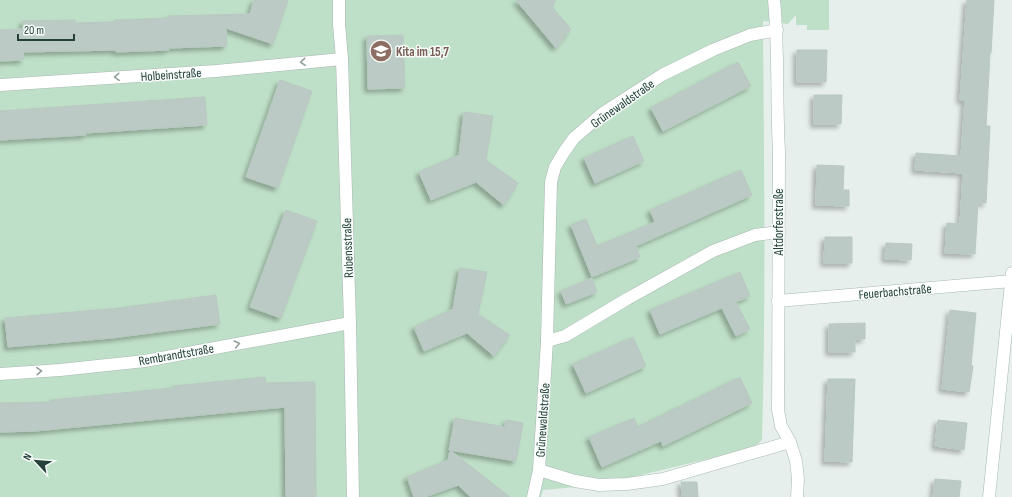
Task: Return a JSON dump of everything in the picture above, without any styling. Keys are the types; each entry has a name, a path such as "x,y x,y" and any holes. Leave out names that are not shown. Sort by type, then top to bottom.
{"street":[{"name":"Rubensstraße","path":"339,0 350,323 353,497"},
{"name":"Altdorferstraße","path":"774,0 777,30 779,232 778,410 781,426 790,442 796,461 798,478 797,497"},
{"name":"Grünewaldstraße","path":"533,497 539,470 547,342 551,182 555,167 574,138 603,113 662,75 713,50 750,35 777,30"},
{"name":"Holbeinstraße","path":"0,86 208,71 342,59"},
{"path":"547,342 565,336 627,299 713,251 755,235 779,232"},
{"path":"989,497 1012,273"},
{"name":"Feuerbachstraße","path":"778,301 1012,281"},
{"name":"Rembrandtstraße","path":"0,374 60,370 145,361 350,323"},
{"path":"539,470 575,481 599,485 626,484 663,479 790,442"}],"green space":[{"path":"0,0 829,0 829,30 807,30 807,25 796,25 796,15 788,24 763,21 764,283 762,440 754,448 599,485 543,490 541,497 0,497"}],"building":[{"path":"254,0 288,0 273,44 226,28 227,46 116,52 116,50 23,52 24,60 0,61 0,30 23,29 23,21 75,20 75,23 115,22 115,20 168,18 168,16 250,14"},
{"path":"516,0 556,0 552,7 571,29 556,48"},
{"path":"967,0 994,0 986,126 990,126 986,203 978,203 975,254 945,253 947,223 960,224 963,173 915,170 916,153 961,156 965,100 960,100"},
{"path":"403,35 405,88 368,89 367,36"},
{"path":"797,50 827,50 826,82 797,82"},
{"path":"738,62 751,86 663,131 651,108"},
{"path":"280,80 312,91 278,188 246,177"},
{"path":"814,95 842,95 841,124 814,124"},
{"path":"205,97 207,125 86,133 86,135 0,140 0,111"},
{"path":"464,112 493,116 486,160 518,183 504,205 476,182 431,200 419,172 459,155"},
{"path":"633,136 644,161 595,183 584,158"},
{"path":"817,165 844,166 843,190 849,190 849,206 816,205"},
{"path":"741,170 752,195 636,246 640,257 592,277 571,225 586,219 597,246 655,222 650,210"},
{"path":"286,210 317,221 281,318 250,307"},
{"path":"825,237 852,237 852,263 824,263"},
{"path":"886,243 912,244 911,260 885,259"},
{"path":"460,268 487,272 478,314 510,335 494,356 467,333 424,351 414,327 453,309"},
{"path":"740,272 750,296 736,302 750,329 736,336 722,308 660,334 650,310"},
{"path":"592,278 597,292 566,304 561,291"},
{"path":"216,295 220,324 112,338 8,347 5,318 119,308"},
{"path":"950,310 976,313 971,366 973,366 969,392 942,389"},
{"path":"865,323 865,339 855,339 855,352 829,352 829,324"},
{"path":"633,337 646,366 586,393 573,364"},
{"path":"265,377 266,383 315,382 316,497 286,497 285,407 35,431 0,432 0,403 51,402 51,400"},
{"path":"740,377 752,403 663,446 661,441 602,467 589,437 634,418 638,427"},
{"path":"828,379 855,379 852,462 825,461"},
{"path":"455,418 505,427 506,420 523,423 516,461 449,450"},
{"path":"938,420 967,423 964,450 935,446"},
{"path":"450,450 510,497 471,497 458,485 425,497 414,497 407,477 448,460"},
{"path":"935,479 961,481 959,497 933,497"},
{"path":"681,482 697,482 698,497 682,497"}],"place":[{"name":"Kita im 15,7","path":"381,51"}]}
